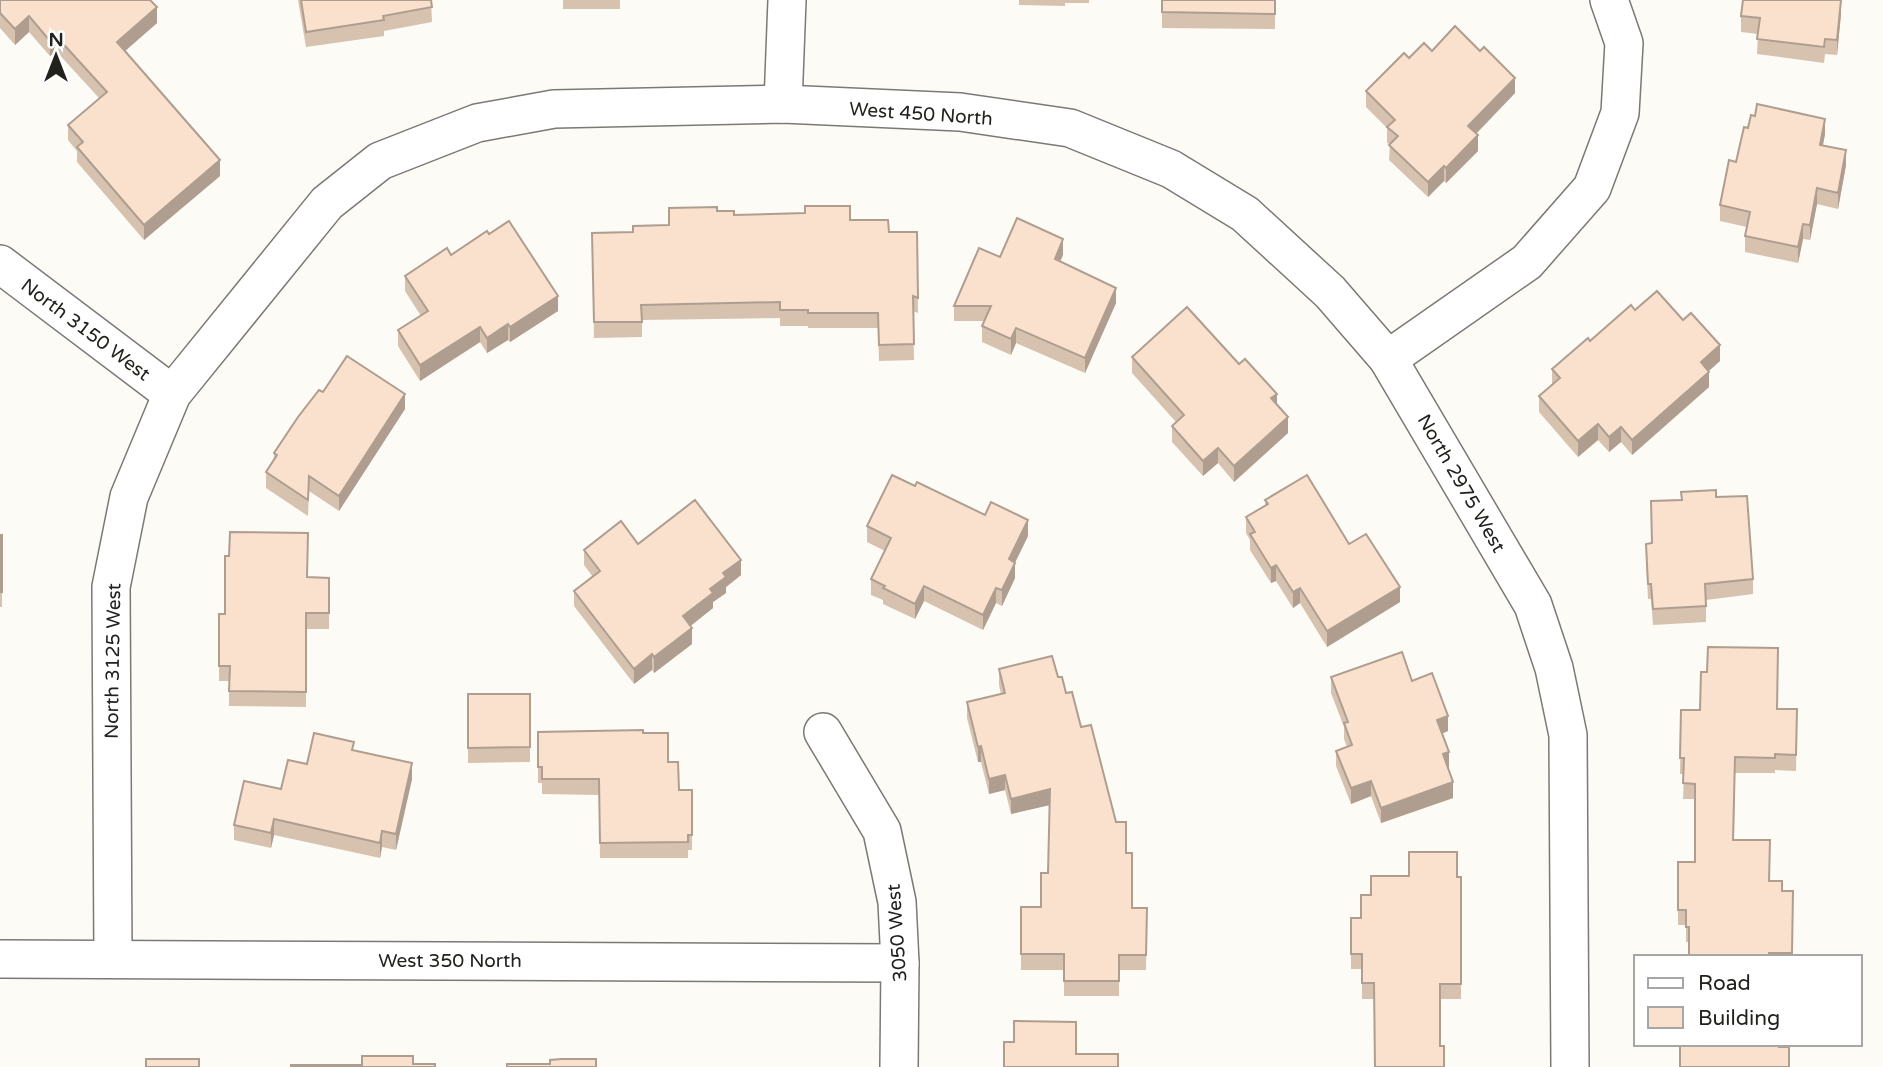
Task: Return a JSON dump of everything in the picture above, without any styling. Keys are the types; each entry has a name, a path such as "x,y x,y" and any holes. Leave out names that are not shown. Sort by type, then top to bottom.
{"street":[{"path":"783,104 786,0"},
{"path":"1388,359 1527,262 1592,188 1620,113 1623,43 1609,0"},
{"name":"West 450 North","path":"380,161 477,123 554,109 783,104 960,112 1069,128 1171,169 1245,214 1330,292 1388,359"},
{"name":"North 3125 West","path":"113,958 111,587 129,497 172,394 327,203 380,161"},
{"name":"North 3150 West","path":"0,264 172,394"},
{"name":"North 2975 West","path":"1388,359 1533,605 1554,668 1568,735 1570,1067"},
{"name":"3050 West","path":"823,732 883,831 897,902 900,963 899,1067"},
{"name":"West 350 North","path":"0,959 900,963"}],"building":[{"path":"0,0 150,0 157,7 117,42 220,160 144,225 77,147 83,142 68,125 107,92 56,36 50,41 29,16 15,29 0,13"},
{"path":"301,0 431,0 432,7 383,16 384,20 306,32"},
{"path":"1162,0 1275,0 1275,14 1162,12"},
{"path":"1743,0 1841,0 1837,40 1825,39 1824,47 1757,39 1760,18 1741,16"},
{"path":"1455,26 1480,51 1484,47 1515,78 1468,126 1478,135 1446,168 1444,166 1428,182 1389,145 1398,136 1387,127 1395,120 1366,91 1404,53 1409,58 1424,43 1432,51"},
{"path":"1757,104 1825,119 1820,145 1846,150 1838,193 1817,188 1810,225 1803,224 1798,247 1745,236 1750,212 1720,205 1729,160 1736,162 1744,127 1748,128 1751,115 1755,116"},
{"path":"805,206 850,206 850,220 888,220 889,232 917,232 918,298 913,296 914,344 879,345 878,313 808,313 808,310 780,310 780,302 641,305 642,322 594,322 592,233 633,232 633,226 669,225 669,208 717,207 717,211 734,211 734,215 805,213"},
{"path":"1017,218 1063,239 1055,259 1116,288 1085,358 1016,328 1011,339 982,326 991,306 954,306 979,248 1000,257"},
{"path":"509,221 558,296 510,327 508,324 487,338 480,327 420,365 398,330 428,311 405,276 447,248 451,255 487,231 489,234"},
{"path":"1657,291 1683,320 1691,313 1720,345 1701,362 1709,372 1632,440 1621,427 1609,437 1598,424 1578,441 1539,396 1560,378 1552,369 1588,338 1590,341 1631,305 1635,310"},
{"path":"1187,307 1239,364 1245,359 1277,394 1271,398 1288,417 1234,466 1218,448 1203,461 1172,426 1184,415 1132,357"},
{"path":"347,356 405,394 339,496 309,476 308,500 266,472 277,455 274,453 298,417 319,390 323,392"},
{"path":"892,475 915,486 917,482 985,515 991,502 1028,520 1009,559 1015,563 1002,590 996,588 983,615 924,586 915,604 871,579 891,538 867,526"},
{"path":"1307,475 1349,544 1366,534 1400,587 1327,631 1300,588 1293,592 1276,565 1271,568 1250,534 1255,532 1246,517 1268,504 1265,500"},
{"path":"1716,490 1716,497 1747,496 1753,579 1705,584 1706,606 1653,609 1651,584 1648,584 1646,544 1652,543 1651,501 1682,500 1681,492"},
{"path":"695,500 741,560 723,573 726,577 710,589 713,593 683,616 692,628 634,669 574,591 600,571 584,550 621,521 638,544"},
{"path":"230,532 308,533 307,577 329,578 329,613 306,613 306,692 229,691 230,666 219,666 219,614 225,614 225,556 229,556"},
{"path":"2,535 2,592 0,592"},
{"path":"1708,647 1778,648 1777,709 1797,709 1796,755 1775,754 1775,758 1735,757 1733,840 1770,840 1769,881 1782,881 1782,891 1793,891 1792,953 1689,955 1686,910 1678,910 1678,862 1695,862 1695,784 1683,783 1684,758 1680,758 1681,710 1700,710 1701,672 1707,672"},
{"path":"1402,652 1412,681 1432,673 1448,716 1437,720 1449,752 1443,754 1453,782 1381,808 1371,781 1351,788 1336,751 1352,745 1344,723 1348,722 1331,677"},
{"path":"1052,656 1066,693 1072,692 1081,727 1091,725 1116,822 1126,822 1126,853 1132,853 1132,908 1147,908 1146,955 1119,955 1119,981 1064,981 1064,954 1021,954 1021,907 1041,907 1041,873 1048,873 1050,789 1011,799 1005,775 989,779 967,702 1005,693 999,669"},
{"path":"468,694 530,694 530,747 468,748"},
{"path":"643,730 643,733 668,733 668,762 678,762 679,790 692,790 692,835 688,835 688,842 600,843 599,779 542,779 542,767 538,767 538,732"},
{"path":"314,733 354,742 352,750 412,763 396,834 382,831 380,843 274,819 271,833 234,825 244,781 281,789 288,760 307,764"},
{"path":"1409,852 1457,852 1457,877 1461,877 1461,984 1440,984 1440,1046 1444,1046 1444,1067 1375,1067 1374,983 1362,983 1362,954 1351,954 1351,918 1361,918 1361,895 1371,895 1371,876 1409,876"},
{"path":"1014,1021 1076,1022 1076,1054 1118,1054 1118,1067 1004,1067 1004,1042 1014,1042"},
{"path":"1680,1046 1789,1047 1789,1067 1680,1067"},
{"path":"362,1056 413,1056 413,1064 435,1064 435,1067 291,1067 362,1065"},
{"path":"146,1059 199,1059 199,1067 146,1067"},
{"path":"596,1059 596,1067 507,1067 507,1064 550,1064 550,1060"}]}
